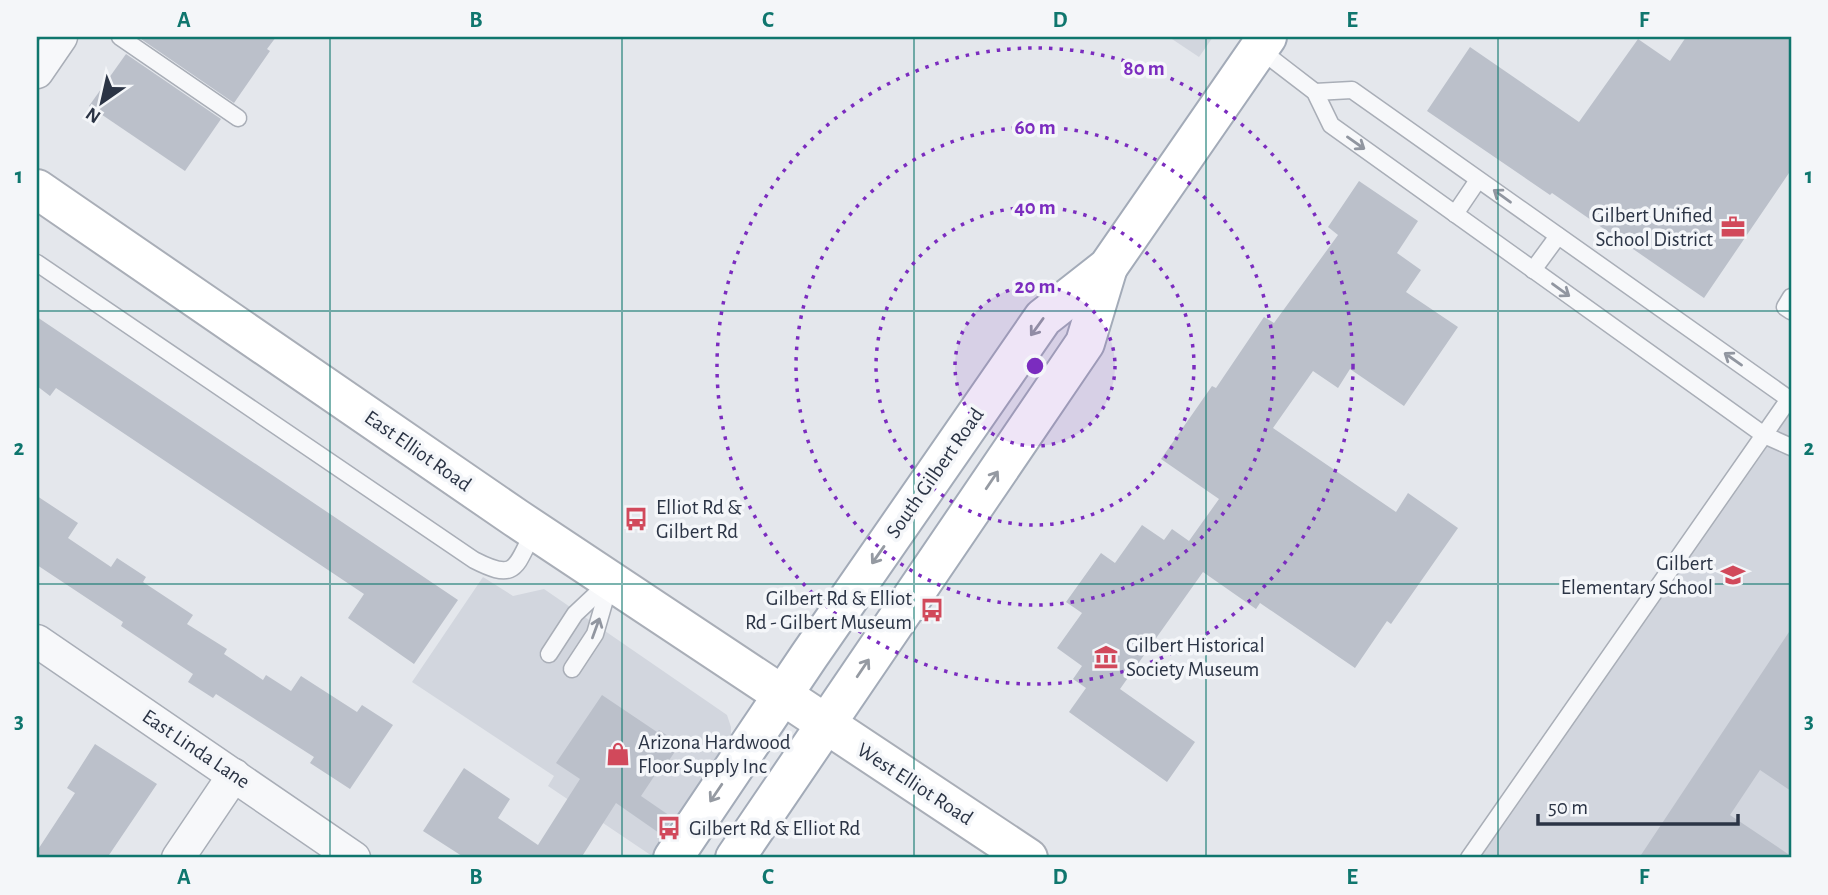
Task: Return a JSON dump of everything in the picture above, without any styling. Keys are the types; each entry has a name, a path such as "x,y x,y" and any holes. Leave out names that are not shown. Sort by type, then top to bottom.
{"main road":[{"name":"South Gilbert Road","path":"803,710 1085,343 1108,268 1263,43"},
{"name":"East Elliot Road","path":"37,189 534,531 803,710"},
{"name":"South Gilbert Road","path":"803,710 1042,318 1108,268"},
{"path":"673,858 803,710"},
{"path":"735,858 803,710"},
{"name":"West Elliot Road","path":"803,710 1028,858"}],"street":[{"path":"37,72 61,37"},
{"name":"East Linda Lane","path":"37,641 354,858"},
{"path":"178,858 234,775"}],"lane":[{"path":"120,37 238,118"},
{"path":"1263,43 1315,92 1331,125 1764,435 1791,447"},
{"path":"1315,92 1352,90 1789,398 1469,858"},
{"path":"1455,214 1478,180"},
{"path":"1533,270 1558,236"},
{"path":"37,263 474,560 494,570 506,571 514,567 534,531"},
{"path":"1791,298 1785,307 1791,311"},
{"path":"549,654 575,614 610,582"},
{"path":"572,669 595,634 610,582"}],"shaded area":[{"path":"1169,37 1213,37 1199,57"},
{"name":"Gilbert Elementary School","path":"1790,410 1791,858 1477,858"},
{"path":"483,577 513,596 544,589 727,715 731,739 655,858 548,786 554,776 412,682"}],"building":[{"path":"138,37 276,37 267,49 270,51 234,103"},
{"path":"1686,37 1791,37 1791,170 1704,298 1427,111 1470,47 1579,122 1638,39 1670,61"},
{"path":"126,54 221,119 185,171 89,106"},
{"path":"1359,181 1418,221 1397,253 1421,270 1406,292 1458,327 1404,406 1350,369 1338,388 1313,371 1273,428 1396,512 1408,493 1458,528 1391,624 1387,621 1355,668 1260,603 1256,609 1203,572 1120,689 1195,742 1167,782 1069,712 1086,688 1073,679 1082,666 1057,648 1082,613 1066,602 1101,553 1115,563 1142,525 1164,540 1172,529 1189,541 1219,499 1161,459 1212,386 1216,388 1264,317 1274,323 1338,235 1328,227"},
{"path":"37,317 458,600 414,664 348,618 364,594 56,388 50,396 37,386"},
{"path":"37,496 78,523 68,538 111,567 117,558 146,577 143,582 193,615 187,624 227,649 224,654 263,680 266,675 291,691 301,676 357,712 362,705 393,725 350,789 310,763 314,757 216,694 213,698 188,682 193,674 121,626 123,622 37,565"},
{"path":"1791,629 1791,791 1760,770 1730,815 1791,858 1639,858"},
{"path":"602,695 680,744 666,765 663,763 641,796 673,818 662,835 616,803 581,858 465,858 423,831 464,768 510,799 498,818 538,845 580,779 556,763"},
{"path":"95,744 157,784 107,858 37,858 37,851 75,793 67,788"}],"place":[{"name":"Gilbert Unified School District","path":"1733,227"},
{"name":"Elliot Rd & Gilbert Rd","path":"636,519"},
{"name":"Gilbert Elementary School","path":"1733,575"},
{"name":"Gilbert Rd & Elliot Rd - Gilbert Museum","path":"932,610"},
{"name":"Gilbert Historical Society Museum","path":"1106,657"},
{"name":"Arizona Hardwood Floor Supply Inc","path":"618,754"},
{"name":"Gilbert Rd & Elliot Rd","path":"669,828"}]}
